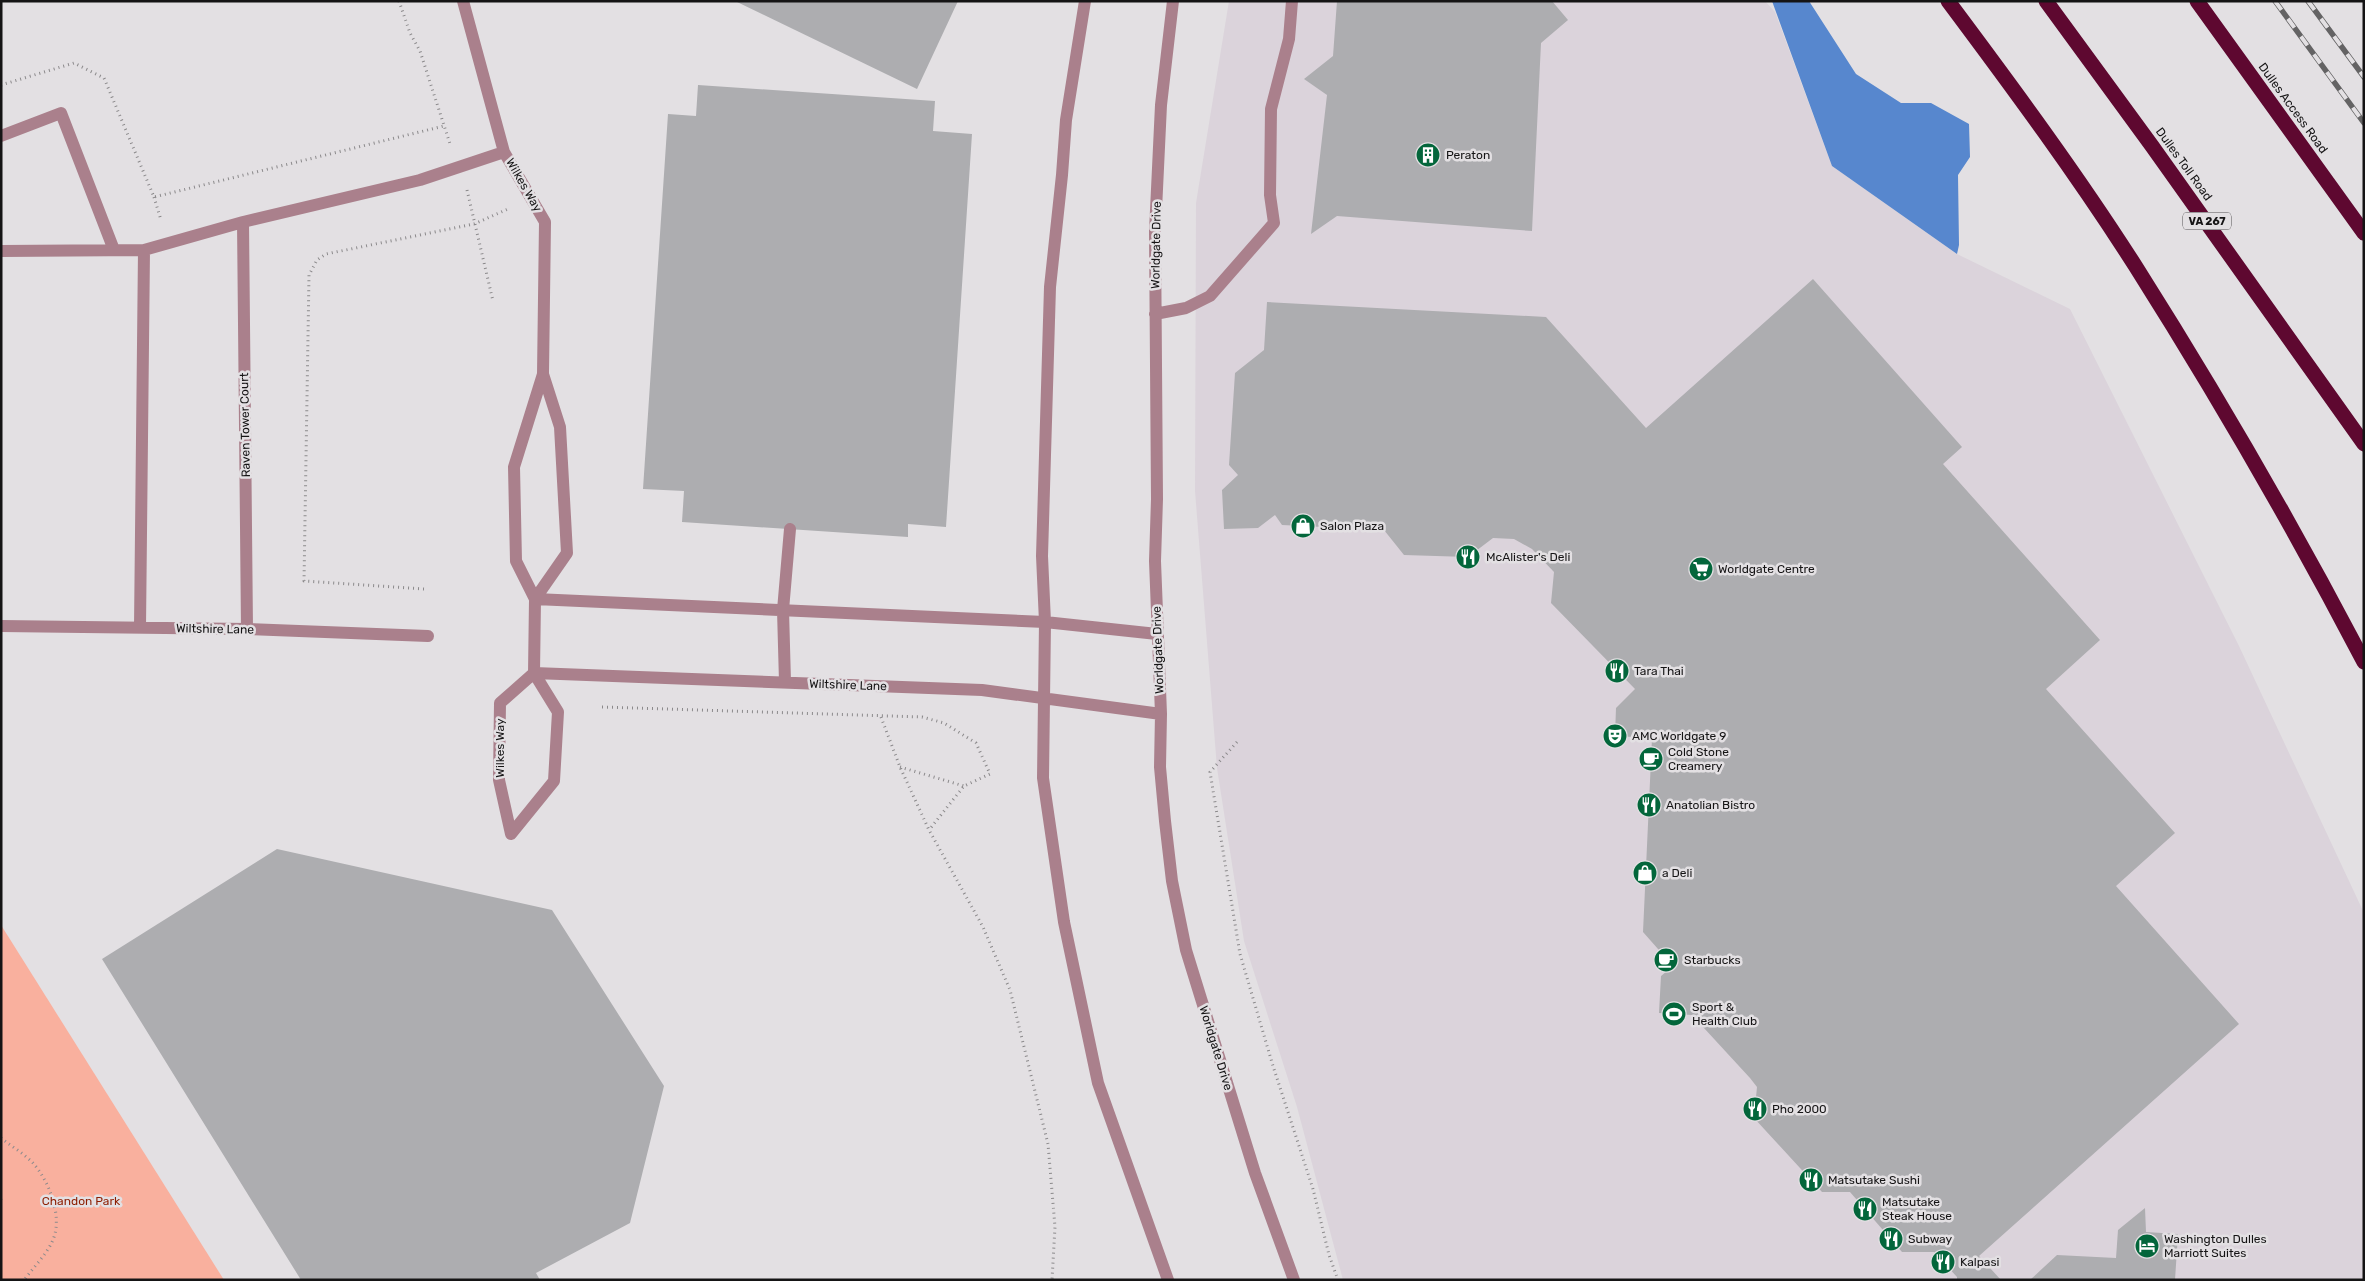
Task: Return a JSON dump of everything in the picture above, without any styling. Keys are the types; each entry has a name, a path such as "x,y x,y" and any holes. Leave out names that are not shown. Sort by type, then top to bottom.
{"highway":[{"path":"1948,1 2050,142 2136,266 2249,456 2364,662"},
{"name":"Dulles Toll Road","path":"2046,1 2152,146 2364,444"},
{"name":"Dulles Access Road","path":"2197,1 2364,233"}],"street":[{"name":"Wilkes Way","path":"463,1 504,152 545,222 543,374 514,467 516,562 535,599 534,673 558,712 554,781 511,834 499,780 500,703 534,673"},
{"path":"1085,1 1066,120 1050,287 1042,556 1045,622 1043,778 1066,932 1098,1083 1168,1280"},
{"name":"Worldgate Drive","path":"1172,1 1160,124 1155,231 1158,499 1154,561 1161,714 1160,767 1165,821 1172,881 1186,950 1255,1173 1294,1280"},
{"path":"1155,314 1186,308 1210,296 1274,223 1270,196 1271,109 1289,39 1292,1"},
{"path":"1,136 62,114 114,250"},
{"path":"1,251 144,250 242,222 420,180 504,152"},
{"name":"Raven Tower Court","path":"242,222 247,629"},
{"path":"140,627 144,250"},
{"name":"Wilkes Way","path":"535,599 567,553 560,427 543,374"},
{"path":"786,682 783,610 790,529"},
{"path":"535,599 1045,622 1157,634"},
{"name":"Wiltshire Lane","path":"1,626 247,629 428,636"},
{"name":"Wiltshire Lane","path":"534,673 982,690 1161,714"}],"path":[{"path":"399,1 410,33 420,51 458,167 469,193 474,224 493,301"},
{"path":"1,86 74,62 104,78 154,197 444,126"},
{"path":"424,589 304,581 309,275 317,260 326,254 474,224 532,199"},
{"path":"602,707 922,717 944,723 976,743 990,774 964,786 929,830"},
{"path":"881,717 900,767 929,830 983,926 1010,990 1048,1144 1055,1227 1052,1280"},
{"path":"1237,742 1210,772 1240,954 1273,1066 1313,1189 1329,1255 1338,1280"},
{"path":"900,767 964,786"},
{"path":"1,1138 32,1162 50,1191 56,1219 53,1241 24,1280"}],"shaded area":[{"name":"Worldgate Centre","path":"1229,1 1765,1 1775,12 1832,166 1957,254 2070,309 2239,646 2364,913 2364,1280 1343,1280 1297,1107 1244,941 1217,768 1195,491 1196,203"}],"green space":[{"name":"Chandon Park","path":"1,925 224,1280 1,1280"}],"water":[{"path":"1772,1 1809,1 1856,74 1901,103 1931,103 1969,124 1970,157 1958,175 1959,245 1957,254 1832,166"}],"building":[{"path":"735,1 958,1 917,89"},
{"name":"Peraton","path":"1337,1 1552,1 1568,20 1541,43 1532,231 1337,216 1311,234 1327,95 1304,79 1333,56"},
{"path":"698,85 935,101 933,131 972,134 946,527 908,524 908,537 682,522 684,491 643,489 668,114 696,116"},
{"path":"1813,279 1962,447 1943,464 2100,640 2046,689 2175,833 2116,886 2239,1024 1979,1256 2001,1280 1957,1280 1957,1277 1934,1252 1902,1252 1850,1192 1822,1192 1754,1118 1757,1087 1750,1078 1692,1015 1659,1013 1661,976 1673,966 1643,932 1652,738 1615,736 1616,708 1635,689 1551,603 1554,572 1532,549 1514,539 1493,538 1468,557 1404,555 1384,530 1282,525 1275,515 1258,528 1224,529 1222,490 1238,475 1229,465 1235,373 1264,350 1267,302 1546,317 1646,428"},
{"path":"277,849 552,910 664,1086 630,1223 536,1273 540,1280 301,1280 102,959"},
{"name":"Washington Dulles Marriott Suites","path":"2145,1208 2146,1232 2178,1234 2175,1280 2030,1280 2057,1255 2116,1258 2118,1230"}],"railway":[{"path":"2275,1 2364,123"},
{"path":"2308,1 2364,77"}],"place":[{"name":"Peraton","path":"1428,155"},
{"name":"Salon Plaza","path":"1303,526"},
{"name":"McAlister's Deli","path":"1468,557"},
{"name":"Worldgate Centre","path":"1701,569"},
{"name":"Tara Thai","path":"1617,671"},
{"name":"AMC Worldgate 9","path":"1615,736"},
{"name":"Cold Stone Creamery","path":"1651,759"},
{"name":"Anatolian Bistro","path":"1649,805"},
{"name":"a Deli","path":"1645,873"},
{"name":"Starbucks","path":"1666,960"},
{"name":"Sport & Health Club","path":"1674,1014"},
{"name":"Pho 2000","path":"1755,1109"},
{"name":"Matsutake Sushi","path":"1811,1180"},
{"name":"Matsutake Steak House","path":"1865,1209"},
{"name":"Subway","path":"1891,1239"},
{"name":"Washington Dulles Marriott Suites","path":"2147,1246"},
{"name":"Kalpasi","path":"1943,1262"}]}
